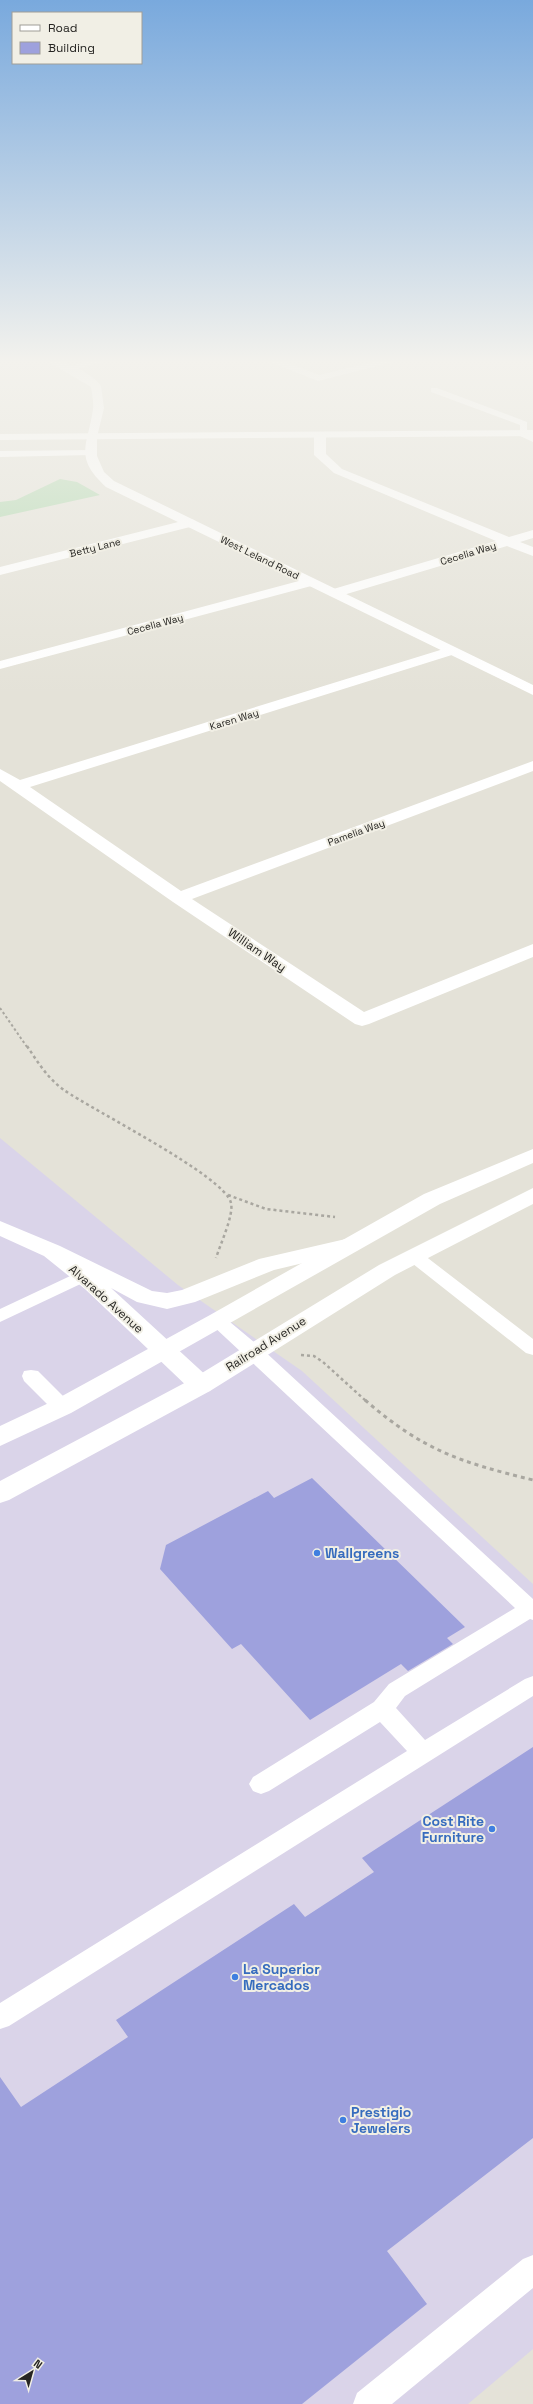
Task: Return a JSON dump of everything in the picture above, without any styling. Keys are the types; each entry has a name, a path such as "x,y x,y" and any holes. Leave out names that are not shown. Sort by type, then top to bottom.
{"main road":[{"name":"West Leland Road","path":"98,470 99,474 110,484 533,691"},
{"path":"337,470 533,552"},
{"name":"Betty Lane","path":"0,571 190,523"},
{"name":"Cecelia Way","path":"335,594 533,534"},
{"name":"Cecelia Way","path":"0,665 310,582"},
{"name":"Karen Way","path":"18,786 450,651"},
{"name":"Pamelia Way","path":"178,898 533,766"},
{"name":"William Way","path":"0,774 178,898 362,1020 533,950"},
{"path":"0,1438 62,1407 162,1351 218,1322 432,1199 533,1155"},
{"name":"Railroad Avenue","path":"0,1493 200,1385 354,1289 414,1256 533,1195"},
{"name":"Alvarado Avenue","path":"0,1228 52,1251 83,1276 200,1385"},
{"path":"52,1251 131,1288 146,1297 167,1301 187,1297 267,1264 350,1245"}],"lane":[{"path":"414,1256 533,1349"},
{"path":"0,1316 83,1276"},
{"path":"218,1322 254,1352 532,1610 397,1690 382,1709 261,1784"},
{"path":"31,1376 62,1407"},
{"path":"0,2017 533,1685"},
{"path":"382,1709 423,1753"},
{"path":"368,2404 533,2269"}],"path":[{"path":"227,1194 249,1206 335,1218"}],"shaded area":[{"path":"0,1138 178,1285 302,1371 533,1584 533,2349 468,2404 0,2404"}],"green space":[{"path":"60,479 77,482 100,495 0,517 0,502 16,500"}],"building":[{"path":"312,1478 465,1627 447,1638 453,1644 408,1671 401,1664 310,1720 241,1644 232,1649 160,1569 166,1545 268,1491 274,1498"},
{"path":"533,1747 533,2138 387,2251 427,2304 302,2404 0,2404 0,2077 21,2107 128,2037 116,2020 294,1904 305,1917 374,1872 362,1858"}],"place":[{"name":"Wallgreens","path":"317,1553"},
{"name":"Cost Rite Furniture","path":"492,1829"},
{"name":"La Superior Mercados","path":"235,1977"},
{"name":"Prestigio Jewelers","path":"343,2120"}]}
